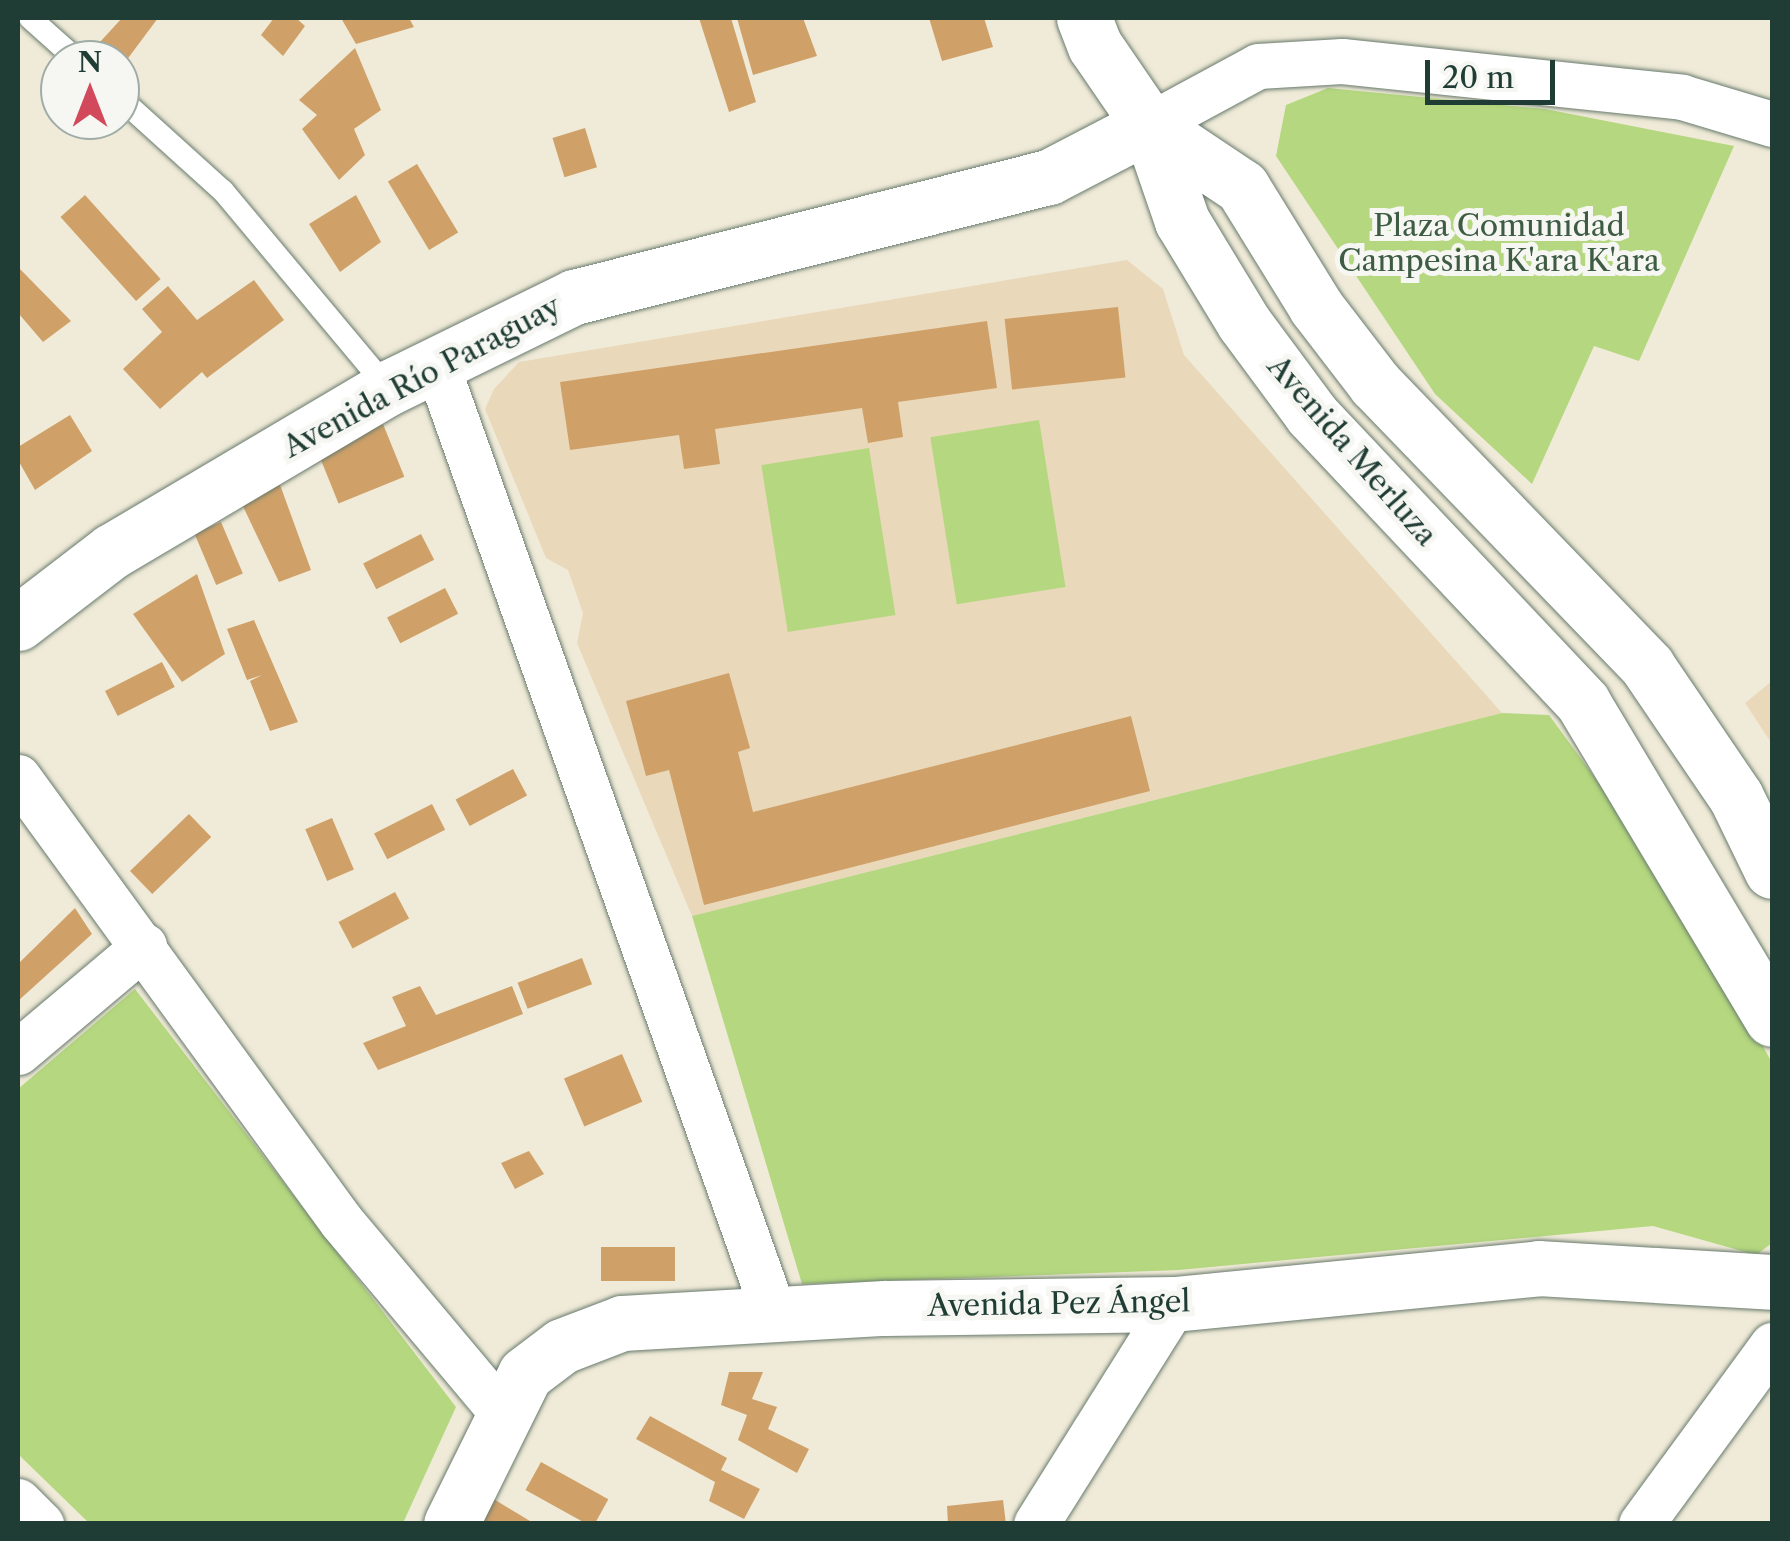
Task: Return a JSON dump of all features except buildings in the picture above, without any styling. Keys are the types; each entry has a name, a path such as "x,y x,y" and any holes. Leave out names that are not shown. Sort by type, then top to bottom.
{"street":[{"path":"1084,18 1096,46 1150,125 1258,66 1342,61 1682,97 1772,124"},
{"name":"Avenida Río Paraguay","path":"18,623 112,551 388,388 574,296 1049,178 1150,125"},
{"name":"Avenida Merluza","path":"1150,125 1242,187 1316,308 1376,384 1647,666 1736,797 1772,871"},
{"name":"Avenida Merluza","path":"1150,125 1182,222 1244,322 1312,415 1584,702 1772,1018"},
{"path":"436,363 774,1314"},
{"path":"18,777 341,1220 502,1413"},
{"path":"18,1052 144,946"},
{"name":"Avenida Pez Ángel","path":"451,1524 502,1413 538,1364 562,1346 622,1323 774,1314 1174,1304 1538,1268 1772,1282"},
{"path":"1036,1524 1174,1304"},
{"path":"1641,1524 1772,1345"},
{"path":"18,1501 41,1524"}],"lane":[{"path":"30,18 55,40"},
{"path":"140,116 223,191 388,388"}],"shaded area":[{"path":"1127,260 1163,289 1184,355 1502,713 692,916 577,643 583,613 568,570 546,558 485,409 494,389 519,362"},
{"path":"1772,681 1772,744 1745,703"}],"green space":[{"name":"Plaza Comunidad Campesina K'ara K'ara","path":"1328,88 1545,109 1734,146 1639,361 1594,346 1532,484 1435,394 1276,156 1286,105"},
{"path":"1039,420 1065,587 957,604 930,437"},
{"path":"869,448 895,615 788,632 761,465"},
{"path":"1502,713 1549,715 1686,902 1772,1063 1772,1243 1756,1255 1653,1226 1179,1270 802,1284 692,916"},
{"path":"135,989 456,1407 403,1523 89,1523 18,1454 18,1089"}]}
